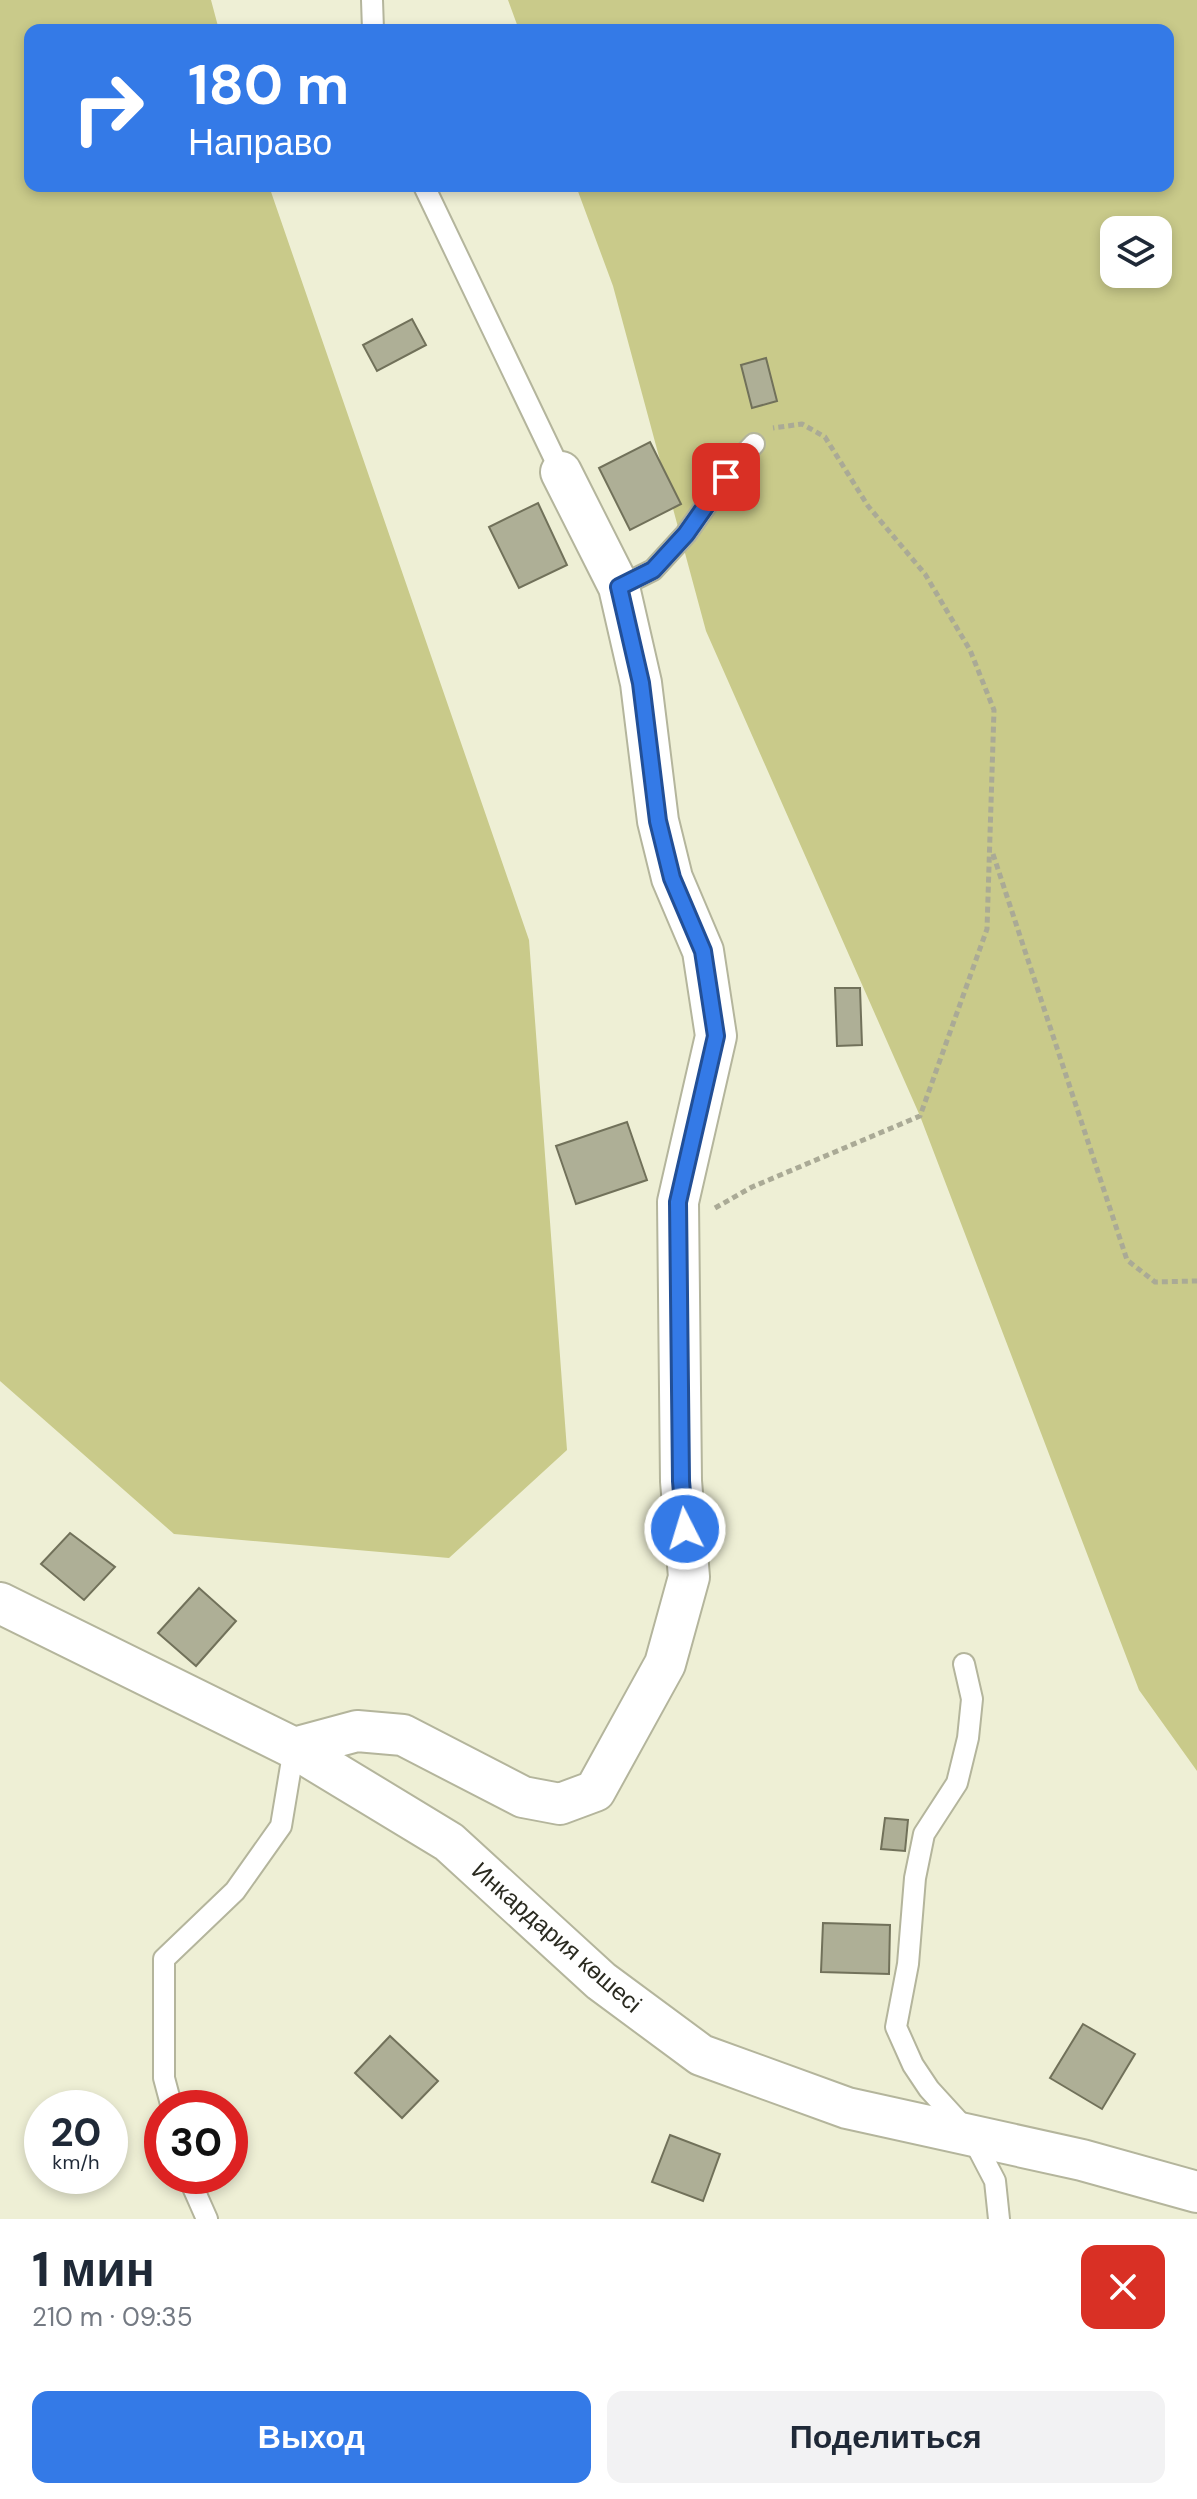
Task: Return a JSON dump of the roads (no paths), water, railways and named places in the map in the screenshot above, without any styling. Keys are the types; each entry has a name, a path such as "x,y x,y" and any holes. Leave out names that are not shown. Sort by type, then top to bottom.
{"street":[{"path":"294,1748 357,1731 403,1735 523,1797 560,1804 595,1791 665,1664 689,1577 681,1481 678,1202 716,1036 703,951 672,878 658,821 641,683 619,587 561,472"},
{"name":"Инкардария көшесі","path":"0,1603 294,1748 449,1842 601,1981 701,2055 847,2108 1082,2160 1197,2192"}],"lane":[{"path":"372,0 373,24"},
{"path":"427,192 561,472"},
{"path":"619,587 653,570 686,534 737,462 754,444"},
{"path":"964,1664 972,1699 968,1738 957,1783 924,1834 915,1878 908,1964 896,2027 913,2065 929,2089 971,2135 995,2181 999,2219"},
{"path":"167,2090 164,2078 164,1959 235,1891 281,1826 294,1748"},
{"path":"196,2194 207,2219"}]}
